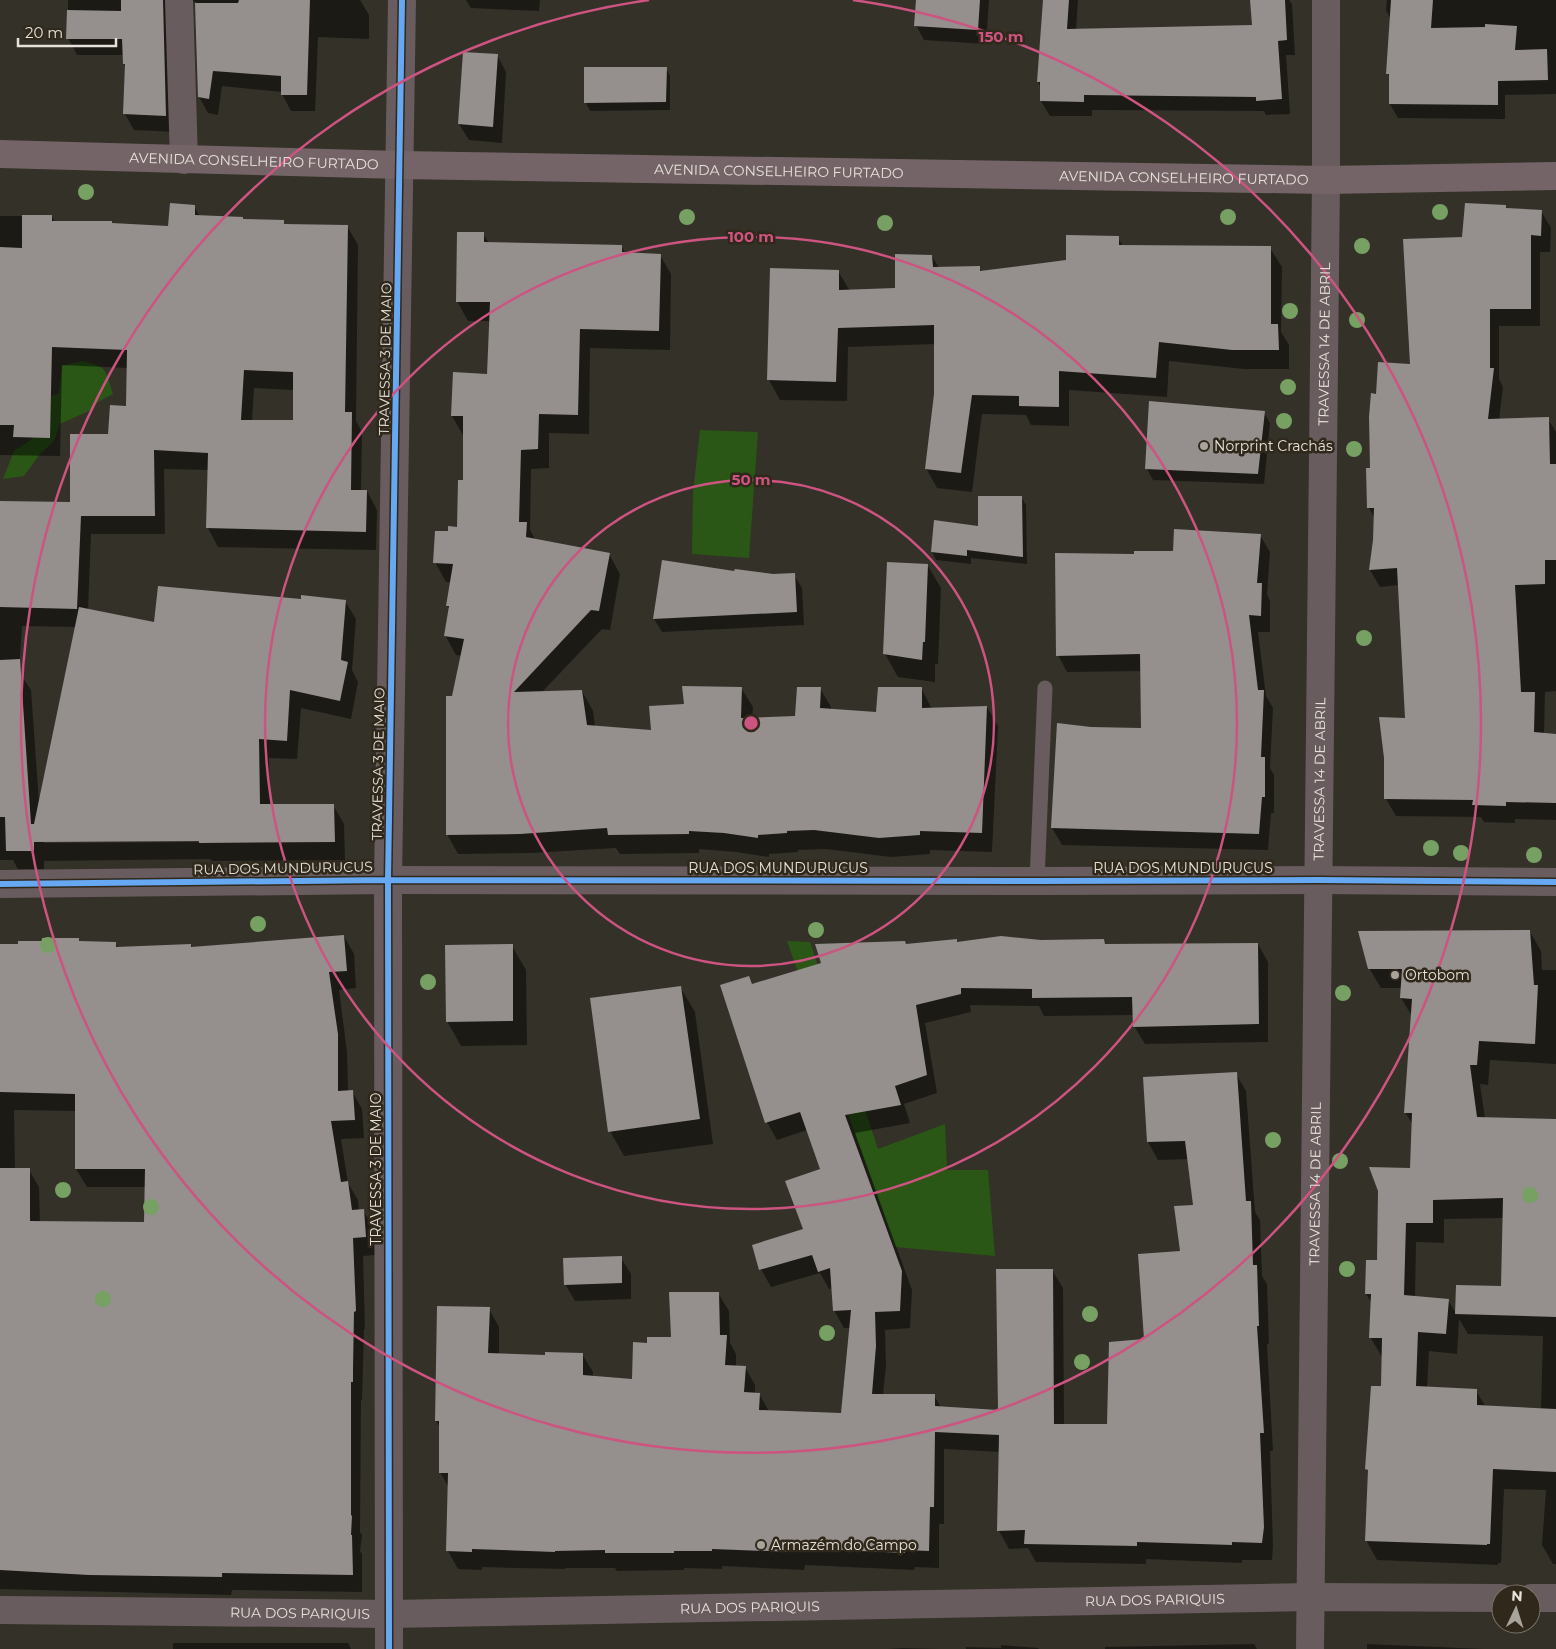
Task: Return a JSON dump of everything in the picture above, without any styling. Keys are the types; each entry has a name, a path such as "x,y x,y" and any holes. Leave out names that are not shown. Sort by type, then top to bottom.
{"main road":[{"name":"AVENIDA CONSELHEIRO FURTADO","path":"0,154 400,165 1326,180 1556,176"}],"street":[{"path":"179,0 184,160"},
{"name":"TRAVESSA 3 DE MAIO","path":"389,1649 388,880 402,0"},
{"name":"TRAVESSA 14 DE ABRIL","path":"1310,1649 1326,180 1326,0"},
{"name":"RUA DOS MUNDURUCUS","path":"0,884 388,880 1318,880 1556,882"},
{"name":"RUA DOS PARIQUIS","path":"0,1610 390,1614 1310,1597 1491,1598"},
{"path":"1541,1598 1556,1598"}],"lane":[{"path":"1037,881 1045,688"}],"green space":[{"path":"82,361 97,365 104,370 113,394 98,402 91,410 60,424 54,441 40,454 24,476 3,479 14,451 32,439 31,410 45,399 59,393 62,366"},
{"path":"700,430 758,432 749,558 692,554 693,492"},
{"path":"787,941 810,942 878,1149 945,1124 947,1170 988,1170 995,1256 895,1247"}],"building":[{"path":"121,0 163,0 166,116 123,114 125,64 123,64 122,39 66,39 67,10 121,11"},
{"path":"239,0 310,0 307,95 281,95 281,76 213,71 209,99 198,97 195,3 238,3"},
{"path":"916,0 980,0 978,30 914,26"},
{"path":"1043,0 1069,0 1067,29 1252,25 1250,0 1285,0 1287,40 1278,41 1282,99 1256,101 1256,97 1084,95 1084,102 1040,101 1040,82 1037,82"},
{"path":"1391,0 1433,0 1431,28 1485,27 1485,24 1517,26 1515,50 1547,49 1548,80 1498,81 1498,105 1389,104 1389,74 1386,74"},
{"path":"463,52 498,54 493,127 458,124"},
{"path":"584,67 667,67 666,102 584,103"},
{"path":"170,203 195,205 195,215 284,220 284,224 348,225 345,412 352,412 351,490 367,490 366,532 206,528 208,453 154,450 155,516 81,516 77,609 0,607 0,501 70,502 70,434 108,434 110,405 126,406 127,350 52,347 50,438 13,437 14,425 0,425 0,247 22,248 22,215 52,215 52,221 112,221 112,223 168,226","holes":["244,370 293,372 293,420 241,420"]},
{"path":"1465,203 1506,205 1506,208 1542,210 1541,236 1531,235 1531,309 1490,309 1490,368 1494,368 1488,419 1549,417 1550,464 1556,464 1556,560 1545,560 1545,584 1515,585 1521,692 1535,692 1534,732 1556,734 1556,803 1506,802 1506,806 1472,805 1473,800 1384,799 1384,758 1379,717 1405,718 1397,568 1369,570 1373,540 1374,508 1367,508 1366,468 1370,468 1369,417 1371,393 1376,394 1378,362 1410,364 1403,239 1462,237"},
{"path":"457,232 484,232 484,242 622,245 622,252 661,254 659,331 580,329 578,415 539,414 538,449 521,450 519,522 527,522 526,537 610,553 599,611 591,610 514,692 582,690 587,725 651,730 649,706 684,704 682,686 742,687 741,718 795,716 797,687 821,687 820,708 876,712 878,687 922,687 922,708 987,706 982,833 920,831 920,835 879,838 814,830 758,835 758,838 724,833 689,831 689,834 608,835 607,828 520,834 446,835 446,696 452,696 464,639 444,636 449,606 446,606 453,564 433,563 435,531 448,531 448,526 457,527 458,480 463,480 463,416 451,416 453,372 487,374 490,302 456,302"},
{"path":"1066,235 1119,236 1119,245 1271,246 1271,324 1278,324 1279,350 1232,350 1159,342 1156,378 1059,371 1059,407 1019,406 1019,396 972,395 961,473 925,469 934,394 934,325 838,328 836,382 767,380 770,268 839,270 839,290 895,288 895,254 932,255 933,267 980,266 980,271 1066,260"},
{"path":"1149,401 1265,411 1258,474 1145,469"},
{"path":"978,496 1022,496 1023,557 967,550 967,556 931,552 934,520 978,526"},
{"path":"1174,529 1261,534 1257,583 1262,583 1261,616 1249,615 1258,690 1264,690 1261,757 1265,757 1265,797 1262,797 1259,834 1051,828 1057,723 1091,727 1141,728 1140,654 1056,656 1055,553 1134,554 1134,551 1173,551"},
{"path":"662,560 734,571 735,569 773,574 795,573 797,612 653,619"},
{"path":"887,562 928,564 925,642 923,642 922,660 883,654"},
{"path":"158,586 301,599 301,595 346,600 341,660 348,662 340,701 290,690 287,741 259,739 260,804 334,804 335,842 34,842 34,851 6,851 5,817 0,817 0,660 20,659 31,824 34,824 79,607 154,622"},
{"path":"1530,930 1534,985 1538,985 1535,1044 1479,1041 1477,1065 1470,1065 1477,1117 1556,1119 1556,1317 1455,1314 1456,1285 1501,1286 1503,1198 1433,1200 1433,1223 1406,1223 1404,1295 1449,1299 1446,1334 1418,1332 1416,1386 1477,1389 1477,1405 1556,1409 1556,1472 1493,1469 1490,1544 1365,1541 1368,1470 1365,1469 1371,1386 1381,1386 1382,1338 1369,1338 1371,1294 1365,1294 1366,1260 1377,1260 1378,1191 1369,1167 1410,1168 1412,1113 1404,1113 1412,999 1400,998 1402,969 1368,969 1358,931"},
{"path":"344,935 347,971 329,972 338,1034 338,1091 353,1090 355,1120 331,1121 341,1182 348,1181 352,1210 364,1209 366,1237 353,1238 356,1311 354,1312 353,1382 351,1382 351,1535 353,1575 222,1573 222,1577 89,1575 0,1570 0,1168 30,1168 30,1221 144,1222 145,1169 75,1169 75,1094 0,1092 0,944 18,944 18,941 42,941 42,938 79,938 79,941 116,942 116,947 191,944 191,947"},
{"path":"1001,936 1041,940 1104,939 1105,944 1258,943 1259,1024 1133,1027 1132,997 1032,998 1032,989 961,988 961,994 916,1005 927,1075 895,1086 901,1105 845,1115 902,1271 900,1311 875,1312 876,1346 872,1394 935,1394 935,1406 998,1410 996,1269 1053,1269 1054,1424 1107,1424 1109,1342 1144,1339 1138,1254 1180,1251 1174,1206 1193,1205 1185,1141 1147,1142 1143,1077 1237,1072 1246,1201 1251,1201 1253,1265 1257,1265 1259,1326 1257,1326 1264,1433 1260,1433 1264,1527 1262,1543 1232,1542 1232,1545 1137,1542 1137,1546 1024,1544 1025,1530 997,1531 999,1435 935,1432 934,1507 930,1507 929,1551 905,1550 905,1553 795,1548 795,1552 712,1549 712,1551 674,1551 674,1553 605,1553 605,1550 555,1552 472,1549 472,1552 446,1551 448,1473 439,1473 439,1421 435,1421 437,1306 490,1307 488,1353 545,1355 545,1352 583,1353 583,1375 632,1379 633,1342 647,1343 647,1337 671,1337 669,1292 719,1292 720,1335 727,1335 725,1365 746,1366 744,1392 760,1393 759,1410 841,1413 851,1310 833,1311 830,1268 818,1272 812,1255 759,1270 752,1245 803,1229 785,1181 820,1169 800,1112 765,1123 720,985 749,976 752,984 821,963 815,944 905,941 906,944 957,939 957,942"},
{"path":"513,944 513,1021 446,1022 445,945"},
{"path":"681,986 700,1119 608,1132 590,998"},
{"path":"622,1256 622,1283 564,1285 563,1258"}],"cycle path":[{"path":"389,1649 388,880 402,0"},
{"path":"0,884 388,880 1318,880 1556,882"}],"place":[{"name":"Norprint Crachás","path":"1204,446"},
{"name":"Ortobom","path":"1395,975"},
{"name":"Armazém do Campo","path":"761,1545"}]}
